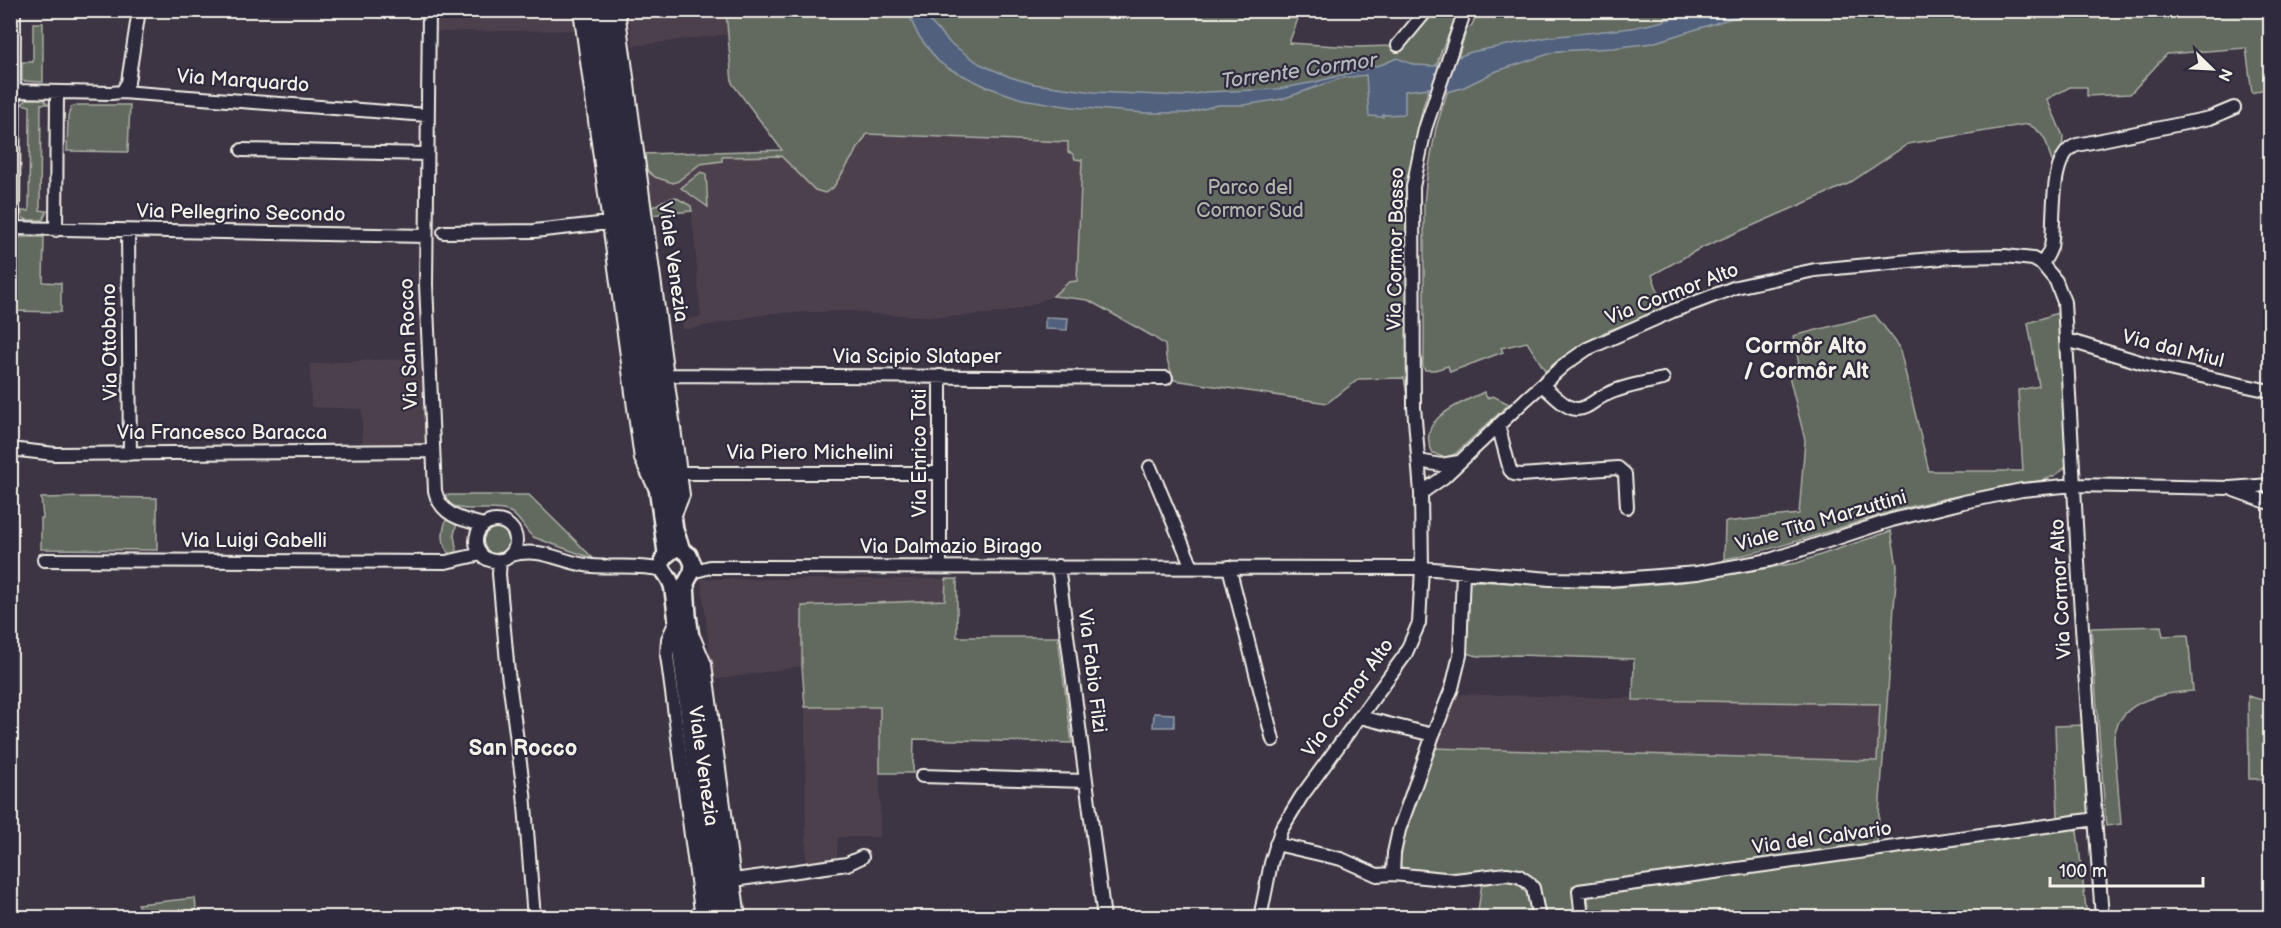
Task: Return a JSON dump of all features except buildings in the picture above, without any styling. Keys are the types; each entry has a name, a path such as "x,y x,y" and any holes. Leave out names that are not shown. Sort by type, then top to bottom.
{"main road":[{"name":"Viale Venezia","path":"592,10 659,497 665,566 676,621 714,918"},
{"name":"Viale Venezia","path":"607,10 676,535 688,565 685,586 729,918"},
{"path":"676,549 688,565 679,581 665,566 676,549"}],"street":[{"name":"Via Pellegrino Secondo","path":"14,10 12,228 426,236"},
{"path":"122,92 128,82 139,10"},
{"name":"Via San Rocco","path":"429,10 426,300 437,500 444,509 462,519 479,540"},
{"name":"Viale Venezia","path":"580,10 640,459 659,497"},
{"name":"Viale Venezia","path":"618,10 683,495 674,517"},
{"path":"1398,45 1427,10"},
{"name":"Via Cormor Basso","path":"1419,460 1414,407 1412,203 1415,169 1425,129 1463,16"},
{"path":"14,91 57,92 56,230"},
{"name":"Via Marquardo","path":"57,92 122,92 427,115"},
{"path":"2042,264 2051,245 2052,210 2061,162 2067,150 2077,145 2210,118 2234,108"},
{"path":"242,150 427,154"},
{"path":"444,232 534,231 608,223"},
{"name":"Via Ottobono","path":"128,231 130,454"},
{"name":"Via Cormor Alto","path":"1421,493 1444,477 1498,424 1587,349 1673,311 1736,287 1815,270 1952,257 2013,257 2033,259 2042,264 2049,270 2064,302 2080,598 2102,918"},
{"name":"Via dal Miul","path":"2067,340 2150,365 2271,391"},
{"name":"Via Scipio Slataper","path":"667,375 1166,378"},
{"name":"Via Enrico Toti","path":"939,566 940,376"},
{"path":"1542,385 1575,410 1605,394 1632,385 1664,379"},
{"path":"1498,424 1510,470 1514,474 1521,476 1618,468 1625,474 1627,507"},
{"name":"Via Francesco Baracca","path":"10,449 36,453 130,454 433,452"},
{"path":"1419,460 1441,465 1459,462"},
{"name":"Via Cormor Alto","path":"1260,918 1281,830 1301,797 1405,655 1419,623 1422,568 1419,460"},
{"path":"1150,467 1192,567"},
{"name":"Via Piero Michelini","path":"680,473 940,473"},
{"name":"Viale Tita Marzuttini","path":"1422,568 1579,580 1655,578 1770,560 1892,520 2022,490 2074,485 2230,488 2271,485"},
{"name":"Viale Tita Marzuttini","path":"2230,488 2271,503"},
{"path":"502,558 479,540 489,522 501,521 511,528 514,534 515,545 502,558 499,574 508,673 524,793 534,918"},
{"path":"514,534 533,551 590,566 665,566"},
{"name":"Via Luigi Gabelli","path":"44,560 446,562 463,557 479,540"},
{"path":"502,558 533,551"},
{"name":"Via Dalmazio Birago","path":"688,565 710,567 1422,568"},
{"name":"Via Fabio Filzi","path":"1058,566 1104,918"},
{"path":"1229,567 1273,740"},
{"path":"1393,874 1394,853 1399,830 1452,688 1460,655 1464,571"},
{"name":"Viale Venezia","path":"676,621 668,639 667,655 702,918"},
{"name":"Viale Venezia","path":"690,628 705,664 739,918"},
{"path":"1360,717 1433,735"},
{"path":"922,776 1086,781"},
{"name":"Via del Calvario","path":"1582,918 1579,891 2096,819"},
{"path":"1276,844 1341,859 1377,876 1393,874 1455,880 1507,874 1519,876 1533,888 1539,918"},
{"path":"734,880 847,864 862,857"}],"shaded area":[{"path":"433,10 574,11 577,30 433,32"},
{"path":"628,11 726,11 728,34 633,46"},
{"path":"867,134 1069,142 1071,152 1082,159 1077,282 1069,282 1053,296 1029,306 1001,313 945,317 872,314 854,311 772,313 683,330 682,320 701,317 692,212 650,215 643,159 781,156 815,190 825,193 833,188"},
{"path":"423,359 426,444 362,446 362,409 311,407 310,364"},
{"path":"701,579 946,579 946,600 802,606 802,666 713,680"},
{"path":"1455,694 1880,704 1877,762 1433,748"},
{"path":"880,706 880,837 838,837 837,857 806,862 805,707"}],"green space":[{"name":"Parco del Cormor Sud","path":"726,11 1301,11 1289,43 1354,47 1395,46 1416,31 1435,11 1459,11 1441,52 1423,107 1411,166 1407,217 1409,408 1404,378 1359,379 1327,403 1174,380 1166,357 1165,345 1088,300 1053,296 1069,282 1077,281 1082,160 1075,159 1073,154 1068,152 1068,142 867,134 833,188 825,193 815,190 781,156 722,157 722,161 700,164 673,183 655,177 644,168 643,154 782,150 732,83"},
{"path":"1478,11 2270,11 2270,87 2252,93 2246,48 2167,54 2130,94 2087,96 2087,87 2070,87 2047,99 2063,136 2057,170 2042,135 2028,124 1908,144 1848,184 1699,249 1652,275 1664,309 1605,332 1583,344 1546,372 1527,342 1501,348 1503,352 1450,372 1448,366 1425,370 1422,364 1426,183 1436,128 1467,28 1471,27"},
{"path":"33,23 43,23 43,82 22,81 22,62 33,62"},
{"path":"42,98 48,104 41,104 40,210 47,211 43,220 27,220 23,218 21,211 29,211 30,106 22,104 27,99"},
{"path":"130,105 128,152 67,151 68,116 71,107"},
{"path":"701,172 706,174 708,207 681,188"},
{"path":"675,197 691,206 692,211 650,215 649,209"},
{"path":"11,237 44,237 43,282 61,283 61,312 11,311"},
{"path":"2060,312 2068,463 2063,470 2040,481 1911,506 1790,543 1724,559 1725,522 1799,514 1805,440 1787,368 1799,364 1793,336 1875,315 1899,346 1929,471 2023,471 2018,390 2039,386 2028,323"},
{"path":"1484,392 1487,398 1493,396 1509,404 1455,454 1445,458 1433,453 1429,441 1434,422 1452,408"},
{"path":"445,495 529,495 594,559 533,537 510,512 455,507 448,502"},
{"path":"41,498 157,498 157,550 41,549 41,518 43,518"},
{"path":"447,518 457,523 454,535 457,553 454,554 457,566 444,544 443,532"},
{"path":"496,524 508,529 513,541 508,553 496,558 484,553 479,541 484,529"},
{"path":"1891,531 1897,566 1877,842 1572,886 1576,918 1544,917 1533,881 1455,877 1400,870 1400,846 1404,829 1433,748 1877,761 1880,704 1633,700 1634,659 1484,656 1465,652 1468,584 1475,581 1605,588 1683,582 1797,563"},
{"path":"946,579 957,579 957,637 1058,637 1072,743 914,739 913,773 880,773 880,707 805,707 802,606 945,600"},
{"path":"2161,626 2163,636 2188,635 2193,691 2155,697 2132,708 2123,716 2117,726 2114,739 2121,824 2106,826 2091,628"},
{"path":"2248,696 2270,702 2270,779 2249,779"},
{"path":"2085,725 2090,810 2086,814 2058,817 2055,726"},
{"path":"2073,829 2077,831 2087,917 1591,918 1588,898 1590,895"},
{"path":"1505,880 1518,884 1526,893 1534,918 1477,918 1482,883"},
{"path":"195,898 197,917 140,917 138,904"}],"water":[{"path":"907,11 920,11 950,43 980,64 1010,77 1034,84 1094,92 1182,96 1206,92 1278,89 1315,82 1383,64 1397,58 1415,65 1434,66 1471,52 1549,37 1632,28 1696,11 1773,11 1732,18 1652,43 1558,51 1497,71 1462,88 1447,92 1427,93 1429,88 1405,91 1405,114 1383,115 1383,117 1369,116 1366,75 1342,78 1282,99 1244,105 1218,105 1188,113 1144,113 1072,107 1022,99 987,87 938,61 918,35"},
{"path":"1045,317 1068,318 1067,330 1045,329"},
{"path":"1154,713 1174,714 1174,727 1153,727"}],"district":[{"name":"Cormôr Alto / Cormôr Alt","path":"1806,358"},
{"name":"San Rocco","path":"523,748"}],"water label":[{"name":"Torrente Cormor","path":"1299,71"}]}
